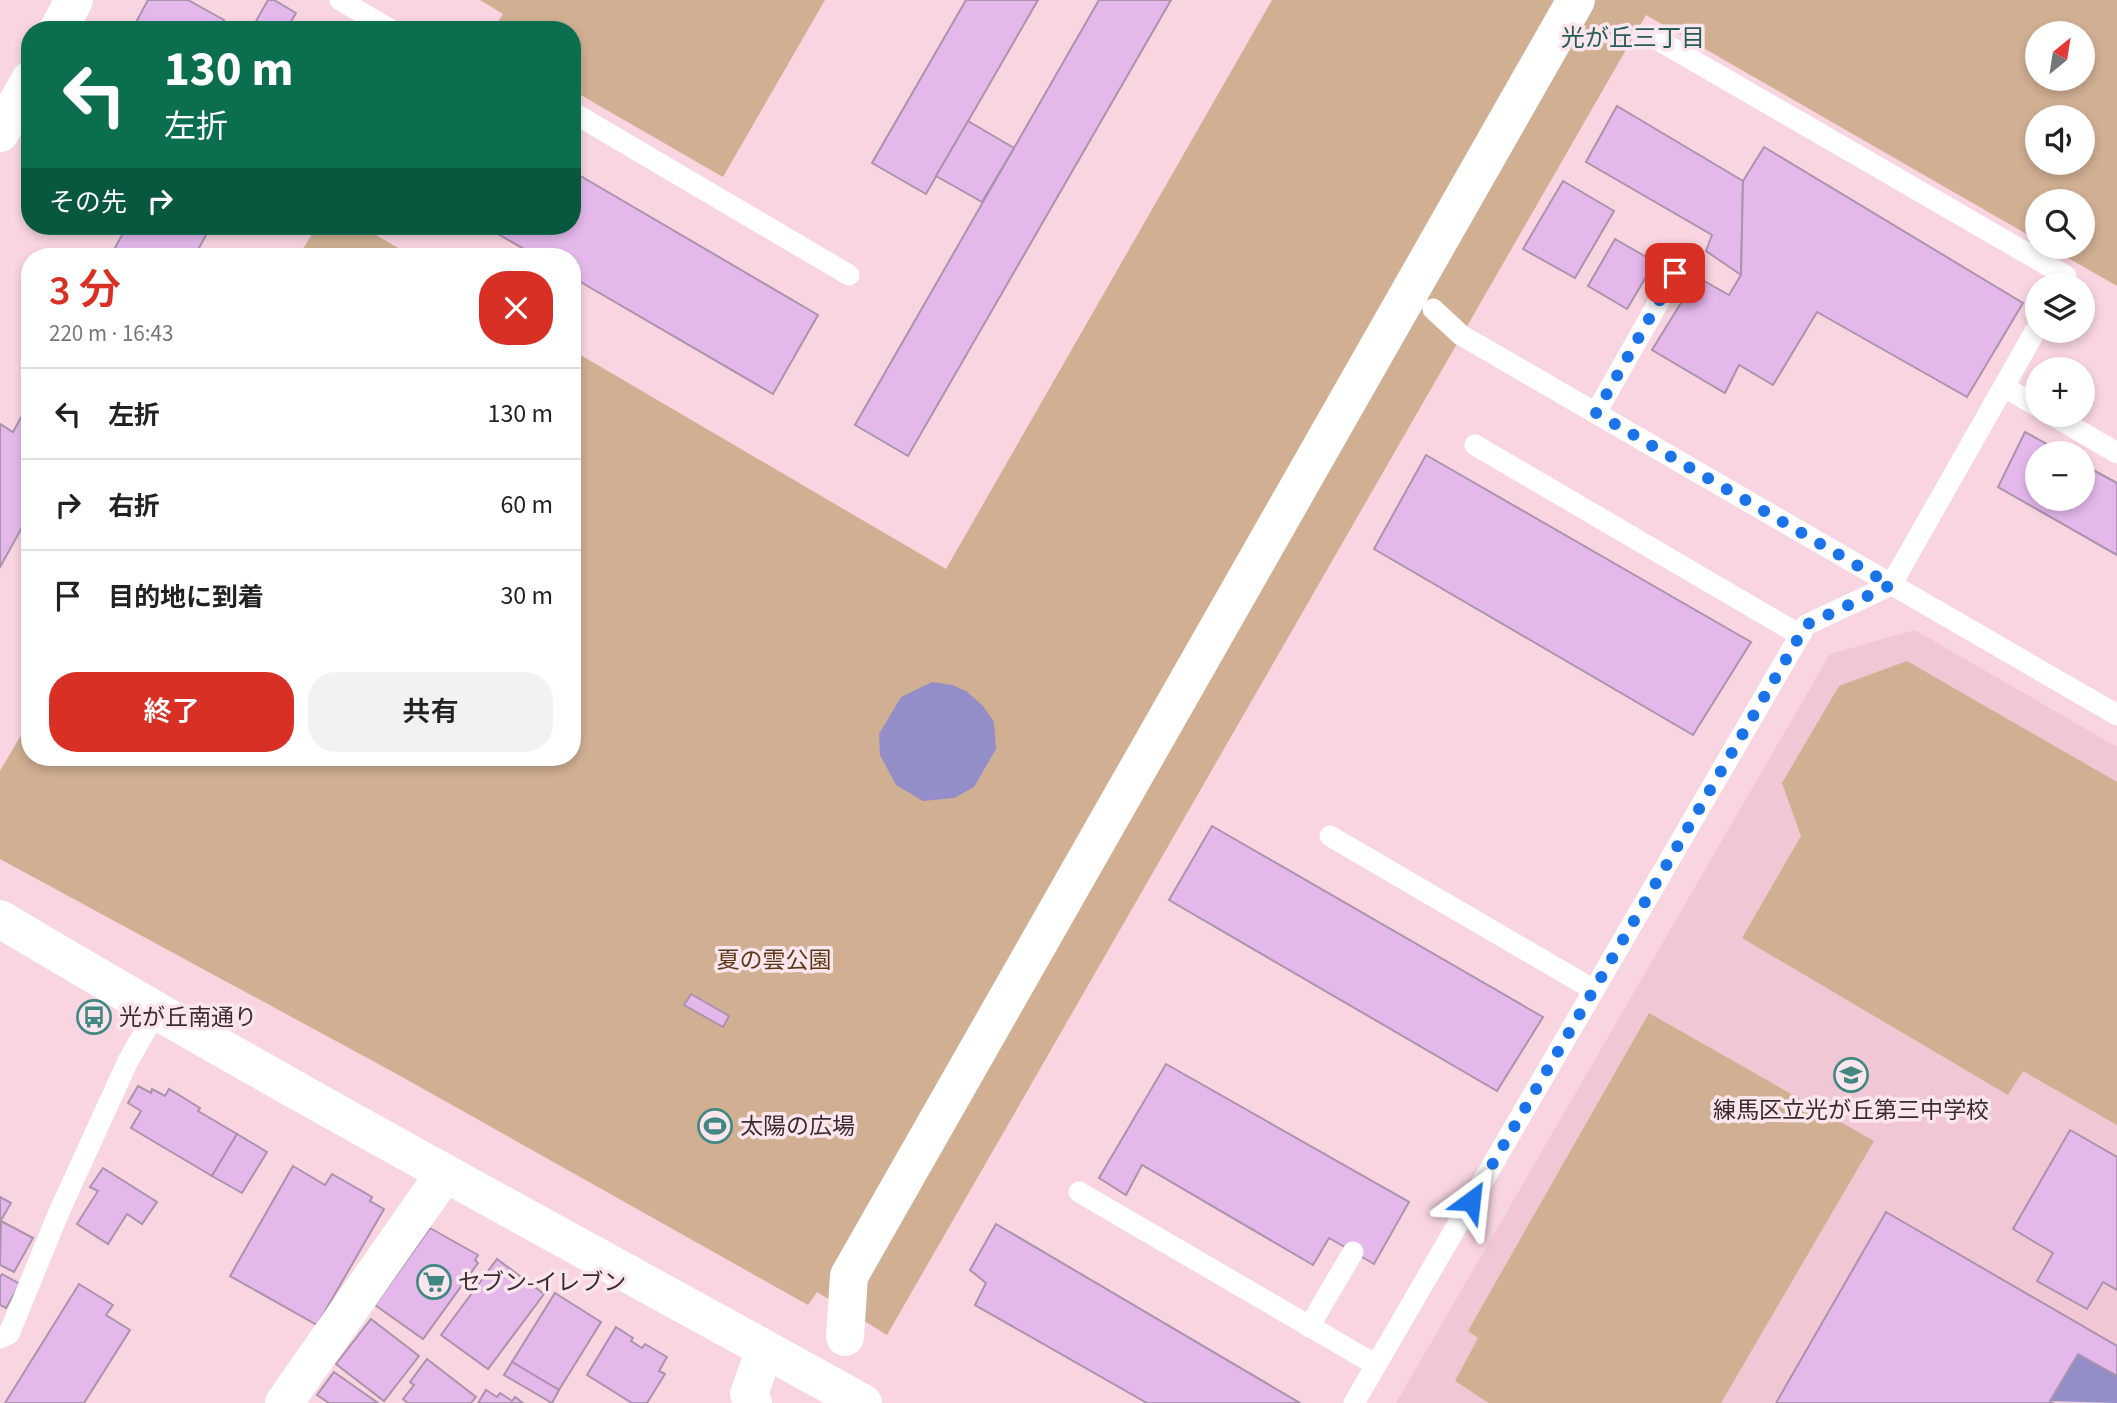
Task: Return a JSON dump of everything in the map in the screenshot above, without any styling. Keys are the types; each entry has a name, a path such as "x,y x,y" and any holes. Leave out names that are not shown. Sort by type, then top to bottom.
{"street":[{"path":"63,21 74,0"},
{"path":"845,1336 849,1276 1576,0"},
{"path":"0,133 21,96"},
{"path":"0,919 445,1172 863,1403"},
{"path":"284,1403 445,1172"},
{"path":"752,1403 749,1394 765,1349"}],"lane":[{"path":"340,0 376,21"},
{"path":"1658,40 2061,273"},
{"path":"581,117 849,275"},
{"path":"1596,413 1675,273"},
{"path":"1433,309 1461,335 2117,715"},
{"path":"1354,1403 1806,625 1891,585 2029,343"},
{"path":"2004,387 2025,399"},
{"path":"2073,427 2117,453"},
{"path":"1475,445 1800,635"},
{"path":"1330,836 1594,990"},
{"path":"0,1338 9,1334 59,1212 128,1061 157,1010"},
{"path":"1079,1192 1376,1365"},
{"path":"1309,1327 1353,1252"}],"shaded area":[{"name":"練馬区立光が丘第三中学校","path":"1915,630 2117,747 2117,1403 1396,1403 1830,654"},
{"path":"932,682 952,685 966,691 983,706 994,722 996,749 974,787 954,798 923,801 896,785 880,755 879,734 901,697"},
{"path":"2078,1354 2117,1376 2117,1403 2051,1401"}],"green space":[{"path":"480,0 825,0 723,177 581,95 581,21 499,21 503,14"},
{"name":"夏の雲公園","path":"1272,0 2117,0 2117,286 2070,259 2095,259 2095,189 2025,189 2025,233 1646,15 887,1335 817,1292 808,1305 395,1073 0,859 0,771 21,735 21,766 581,766 581,355 946,569"},
{"path":"311,235 376,235 398,248 304,248"},
{"path":"1907,661 2117,782 2117,1125 2023,1071 2008,1095 1742,938 1801,836 1782,783 1839,686"},
{"path":"1649,1013 1874,1141 1721,1403 1489,1403 1455,1381 1478,1338 1468,1331"}],"building":[{"path":"148,0 188,0 224,20 223,21 137,21"},
{"path":"268,0 274,0 296,13 291,21 256,21"},
{"path":"966,0 1038,0 926,194 872,163"},
{"path":"1099,0 1171,0 908,456 855,425"},
{"path":"1617,106 1743,181 1741,275 1706,251 1712,235 1586,162"},
{"path":"968,121 1014,148 982,202 936,176"},
{"path":"1764,147 2023,303 1967,397 1817,312 1773,385 1739,365 1725,393 1652,350 1697,277 1729,295 1741,275 1743,181"},
{"path":"581,176 818,315 773,394 581,282 581,248 522,248 500,235 581,235"},
{"path":"1563,181 1614,211 1575,278 1523,249"},
{"path":"122,235 206,235 199,248 115,248"},
{"path":"1615,239 1655,262 1627,309 1588,286"},
{"path":"21,417 21,529 0,567 0,424 13,432"},
{"path":"2025,432 2041,441 2025,441 2025,502 1998,487"},
{"path":"1426,455 1751,642 1693,735 1374,549"},
{"path":"2095,471 2117,483 2117,555 2040,511 2095,511"},
{"path":"1212,826 1543,1017 1497,1091 1169,900"},
{"path":"691,994 729,1016 723,1027 684,1005"},
{"path":"1166,1064 1409,1202 1374,1264 1329,1238 1313,1265 1142,1165 1126,1195 1099,1178"},
{"path":"138,1086 165,1096 169,1089 200,1108 198,1111 237,1134 212,1176 131,1128 141,1111 128,1103"},
{"path":"2070,1130 2117,1157 2117,1290 2103,1282 2087,1309 2037,1281 2053,1253 2013,1229"},
{"path":"237,1134 267,1152 242,1193 212,1176"},
{"path":"293,1166 325,1185 332,1174 372,1197 370,1201 384,1209 317,1325 230,1276"},
{"path":"103,1168 157,1202 142,1224 127,1214 108,1244 77,1224 98,1191 90,1187"},
{"path":"0,1197 11,1203 0,1222"},
{"path":"1886,1212 2117,1346 2117,1376 2078,1354 2050,1401 2053,1403 1776,1403"},
{"path":"1,1221 33,1238 14,1272 0,1265"},
{"path":"996,1224 1300,1403 1147,1403 975,1305 986,1283 970,1270"},
{"path":"430,1228 478,1255 475,1260 478,1263 423,1339 375,1305"},
{"path":"497,1259 544,1294 488,1369 441,1335"},
{"path":"2,1274 20,1284 6,1308 0,1305"},
{"path":"79,1284 113,1305 106,1315 130,1330 84,1403 5,1403"},
{"path":"555,1293 601,1322 559,1390 512,1362"},
{"path":"371,1319 419,1356 384,1401 336,1364"},
{"path":"616,1327 633,1338 631,1341 642,1348 645,1344 667,1357 659,1371 665,1374 647,1403 632,1403 587,1375"},
{"path":"427,1359 476,1397 471,1403 408,1403 403,1399 414,1385 410,1382"},
{"path":"512,1362 559,1390 552,1403 504,1375"},
{"path":"334,1372 378,1403 329,1403 317,1395"},
{"path":"486,1390 497,1397 500,1393 512,1401 515,1397 523,1403 478,1403"}],"place":[{"name":"光が丘南通り","path":"94,1017"},
{"name":"練馬区立光が丘第三中学校","path":"1851,1075"},
{"name":"太陽の広場","path":"715,1126"},
{"name":"セブン-イレブン","path":"434,1282"}],"district":[{"name":"光が丘三丁目","path":"1633,38"}],"route":[{"path":"1471,1201 1806,625 1891,585 1596,413 1675,273"}]}
